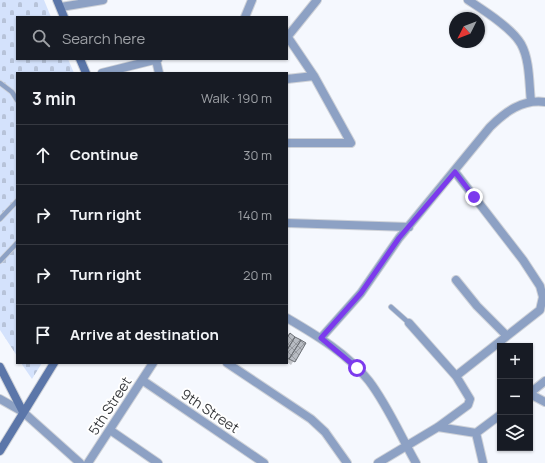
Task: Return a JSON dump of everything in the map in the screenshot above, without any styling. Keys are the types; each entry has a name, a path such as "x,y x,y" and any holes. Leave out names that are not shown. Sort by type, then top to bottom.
{"main road":[{"path":"59,4 64,16"},
{"path":"80,60 86,72"},
{"path":"0,451 53,364"},
{"path":"0,367 23,412"}],"street":[{"path":"59,4 103,0"},
{"path":"245,16 252,0"},
{"path":"288,143 351,143 314,76 288,36 317,0"},
{"path":"468,0 512,34 520,43 525,55 531,102"},
{"path":"106,72 153,60"},
{"path":"157,60 159,72"},
{"path":"288,79 314,76"},
{"path":"321,338 361,293 399,238 409,228 501,116 513,108 531,102 545,102"},
{"path":"455,172 523,260 540,286 543,297 540,310 456,376"},
{"path":"288,223 409,228"},
{"path":"456,280 477,306 507,336"},
{"path":"288,319 321,338 357,368 368,380 382,400 416,463"},
{"path":"378,463 438,427 468,405 470,399 456,376 409,323"},
{"name":"5th Street","path":"88,463 152,364"},
{"path":"228,364 311,419 325,432 347,463"},
{"name":"9th Street","path":"142,380 264,463"},
{"path":"533,391 545,381"},
{"path":"533,395 545,402"},
{"path":"0,399 23,412 80,463"},
{"path":"438,427 476,433 497,417"},
{"path":"110,430 158,463"},
{"path":"476,433 483,463"}],"lane":[{"path":"0,83 12,92 16,98"},
{"path":"0,219 16,202"},
{"path":"0,261 16,244"},
{"path":"391,307 409,323"}],"green space":[{"path":"0,0 44,0 51,16 16,16 16,60 68,60 74,72 16,72 16,354 0,330"},
{"path":"22,364 41,364 32,379"}],"building":[{"path":"290,333 295,337 288,348 288,336"},
{"path":"295,337 301,340 289,359 288,348"},
{"path":"301,340 306,343 295,362 289,359"}],"route":[{"path":"357,368 321,338 361,293 399,238 455,172 474,197"}]}
